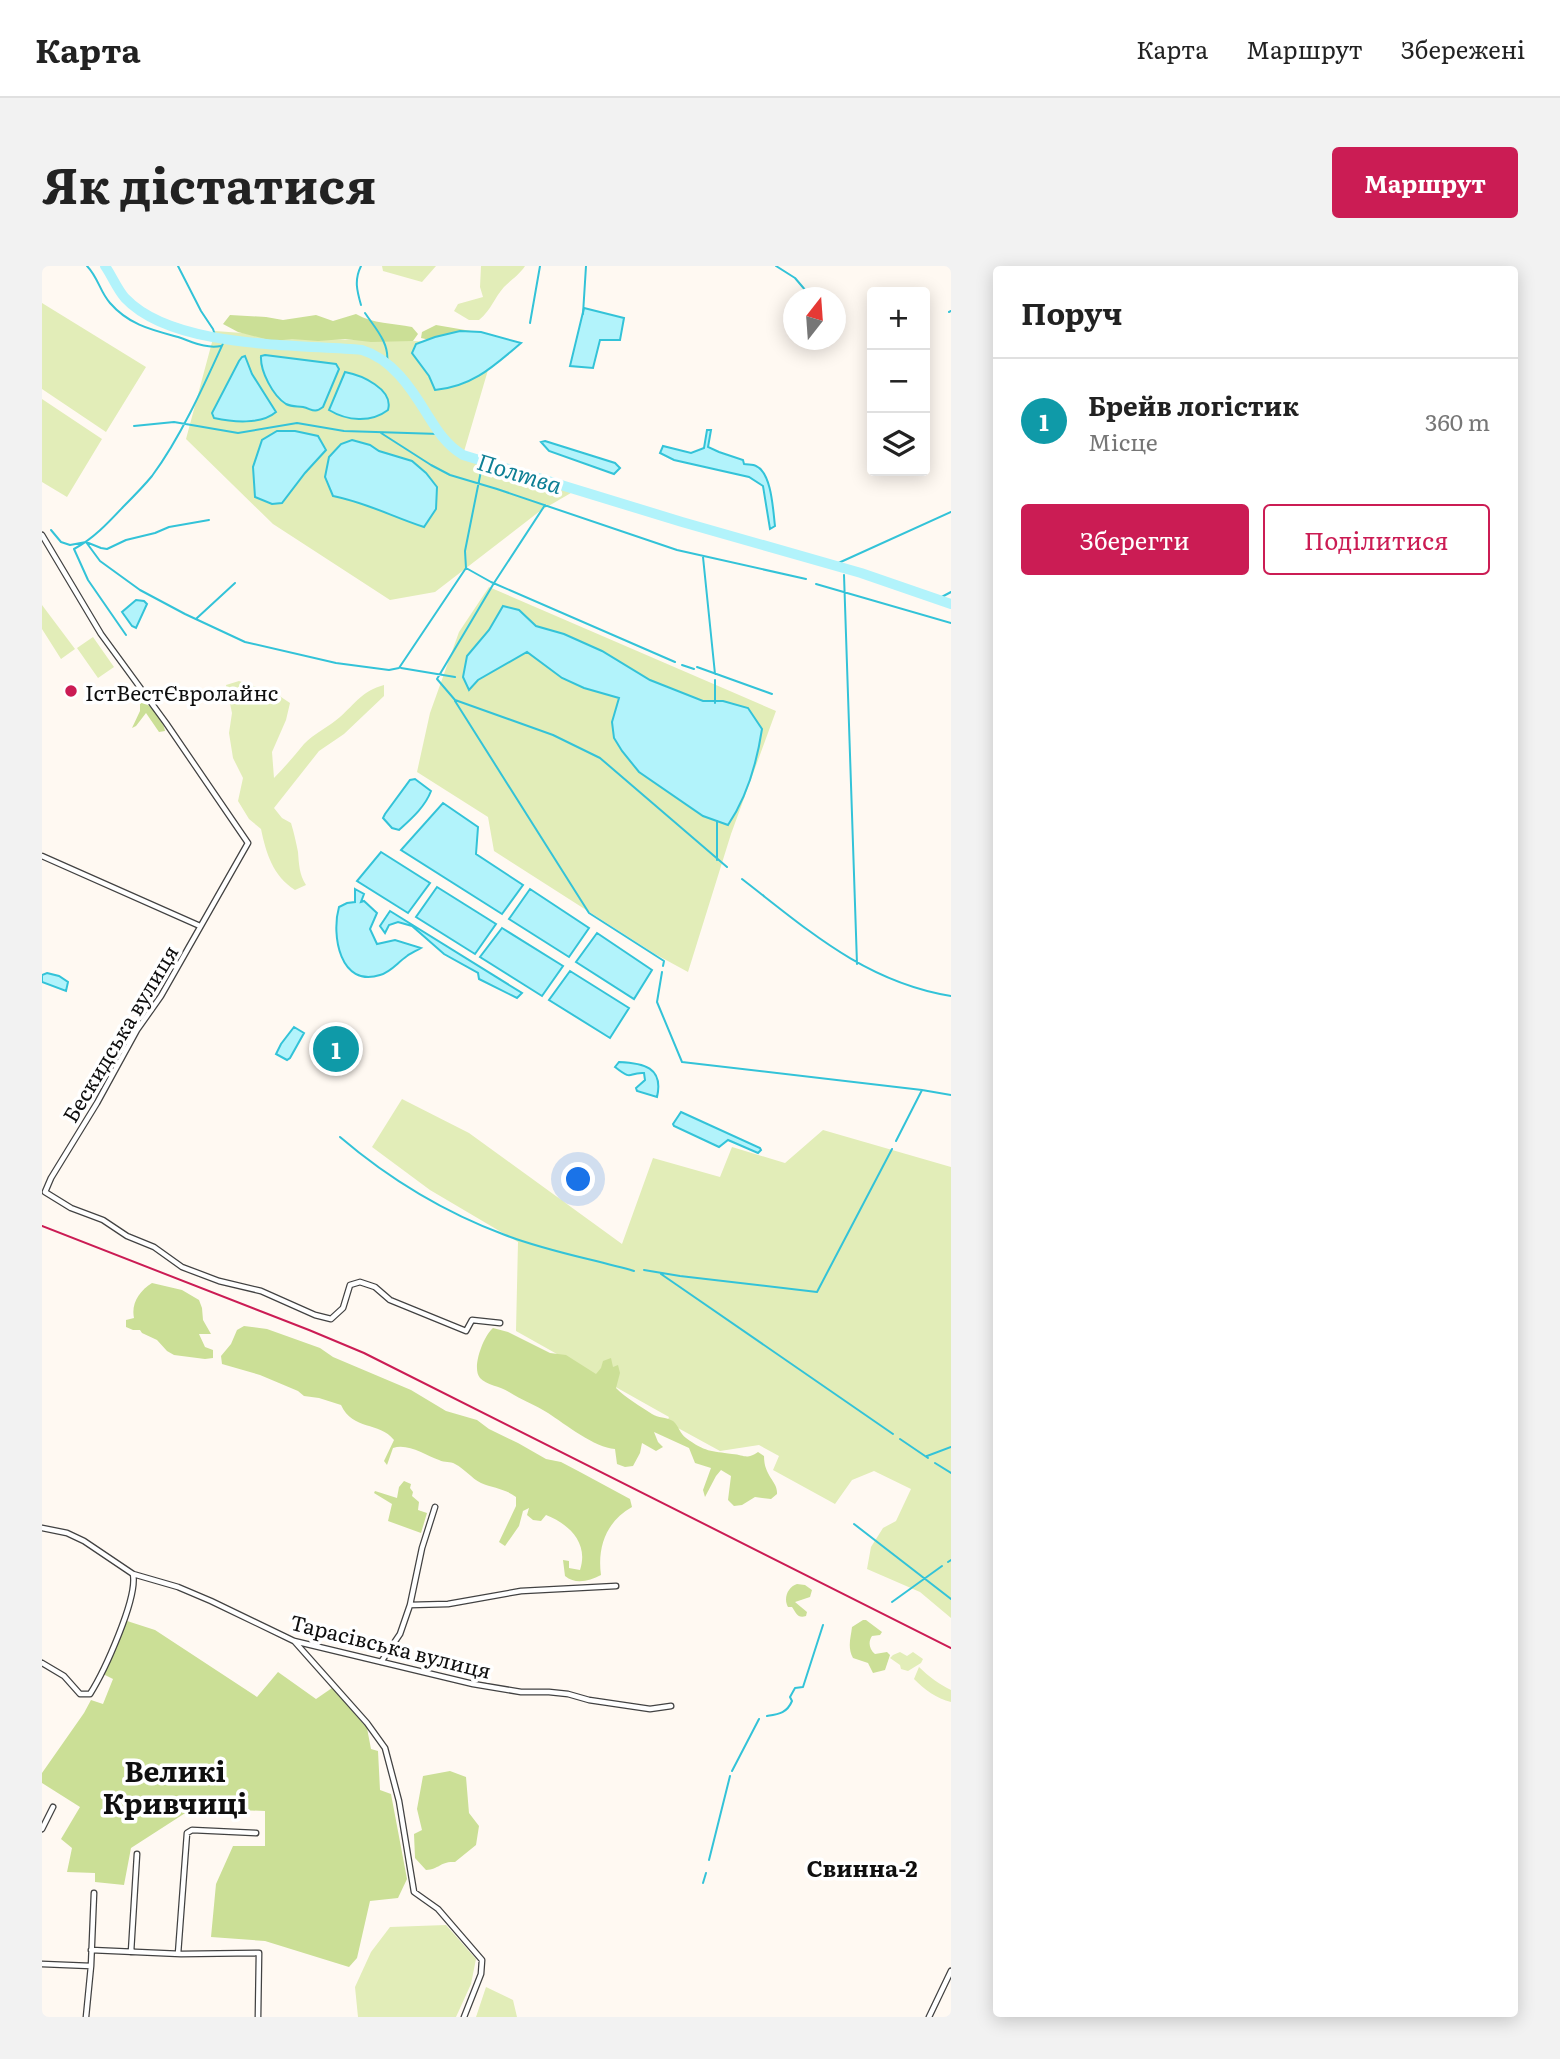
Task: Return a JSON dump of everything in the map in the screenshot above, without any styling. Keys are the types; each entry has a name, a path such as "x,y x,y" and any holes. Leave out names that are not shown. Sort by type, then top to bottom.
{"street":[{"name":"Бескидська вулиця","path":"42,536 101,634 166,723 248,844 161,996 137,1030 45,1192 71,1208 103,1220 127,1236 154,1247 182,1267 219,1281 261,1292 315,1315 331,1319 343,1308 351,1285 360,1282 375,1287 390,1300 466,1331 472,1320 500,1323"},
{"name":"Бескидська вулиця","path":"42,856 200,926"},
{"path":"42,1174 51,1178"},
{"path":"381,1662 400,1634 435,1507"},
{"name":"Тарасівська вулиця","path":"42,1528 67,1533 84,1541 133,1574 200,1596 294,1641 500,1689 568,1694 589,1700 650,1709 671,1706"},
{"path":"42,1663 64,1676 80,1694 90,1693 109,1656 127,1611 134,1582 133,1574"},
{"path":"410,1605 448,1604 521,1591 616,1586"},
{"path":"294,1641 367,1723 385,1748 399,1801 414,1892 438,1909 482,1960 481,1974 464,2017"},
{"path":"42,1829 53,1807"},
{"path":"178,1954 187,1833 192,1830 256,1833"},
{"path":"131,1952 137,1854"},
{"path":"86,2017 94,1893"},
{"path":"91,1950 259,1954 258,2017"},
{"path":"42,1965 91,1966"},
{"path":"929,2017 951,1971"}],"green space":[{"path":"382,266 436,266 422,282 383,271"},
{"path":"481,266 525,266 504,287 479,320 469,320 454,311 458,304 483,297 480,287"},
{"path":"42,303 146,367 106,432 42,389"},
{"path":"356,314 376,321 412,327 418,334 413,341 273,341 238,332 223,324 230,315 283,320 316,315 333,321"},
{"path":"436,325 471,331 477,337 430,340 421,338 422,332"},
{"path":"215,331 321,339 456,342 493,353 463,455 576,490 540,511 435,592 390,600 273,524 186,439"},
{"path":"42,399 102,439 67,497 42,482"},
{"path":"489,587 776,711 731,834 688,972 655,954 494,851 488,817 417,772 430,713 459,632"},
{"path":"42,605 75,649 61,659 42,629"},
{"path":"93,637 114,667 98,678 77,648"},
{"path":"239,681 275,693 290,703 286,720 272,752 274,778 308,740 336,721 365,694 384,685 384,696 344,734 319,751 274,808 282,818 291,823 294,834 301,873 306,885 295,890 276,871 268,855 261,829 249,819 238,801 243,778 233,758 229,733 232,713 226,685"},
{"path":"143,702 157,714 165,731 159,732 146,713 132,728"},
{"path":"402,1099 469,1133 622,1244 653,1158 720,1177 732,1147 785,1163 823,1130 951,1167 951,1618 920,1592 867,1569 871,1547 883,1528 896,1521 911,1489 874,1471 852,1480 835,1504 773,1470 779,1456 759,1445 720,1451 667,1422 669,1417 516,1331 518,1242 430,1190 372,1147"},
{"path":"152,1283 182,1290 199,1300 203,1320 211,1334 199,1334 205,1347 213,1350 213,1358 174,1355 140,1330 126,1327 126,1320 134,1318 137,1298"},
{"path":"244,1326 267,1329 320,1348 333,1357 411,1390 446,1411 477,1420 546,1459 561,1462 630,1499 632,1507 616,1519 602,1544 601,1575 583,1581 565,1576 563,1560 569,1561 569,1568 580,1570 582,1551 579,1543 569,1529 546,1515 541,1521 533,1520 527,1515 529,1508 523,1511 519,1526 505,1546 499,1542 516,1506 516,1497 512,1494 481,1483 453,1463 410,1448 393,1448 387,1465 384,1461 394,1440 381,1430 352,1419 341,1405 304,1396 260,1375 222,1364 221,1356 231,1344 237,1330"},
{"path":"493,1328 508,1332 550,1353 566,1355 596,1374 603,1361 611,1358 613,1367 618,1365 620,1373 616,1388 652,1414 673,1421 693,1443 713,1451 745,1456 758,1452 764,1456 766,1469 777,1494 771,1499 755,1497 742,1505 734,1506 728,1500 731,1476 721,1470 705,1497 703,1490 711,1468 695,1463 689,1448 654,1432 663,1447 656,1451 642,1443 633,1466 617,1464 615,1449 589,1440 543,1410 480,1378 477,1367 480,1352"},
{"path":"404,1481 411,1484 412,1496 419,1502 418,1510 427,1513 421,1533 388,1521 392,1504 374,1493 375,1491 397,1498 399,1487"},
{"path":"797,1584 812,1590 810,1597 795,1602 807,1612 803,1617 797,1615 792,1607 788,1607 786,1600 787,1593"},
{"path":"124,1620 155,1630 257,1697 278,1672 316,1699 332,1688 367,1728 371,1749 378,1751 380,1790 391,1794 407,1879 398,1898 370,1901 357,1958 349,1967 265,1941 211,1937 216,1884 233,1846 265,1846 265,1811 193,1808 131,1848 124,1885 95,1882 95,1873 67,1872 72,1848 61,1839 80,1807 42,1783 42,1773 91,1700 103,1704 113,1679 103,1674"},
{"path":"863,1620 882,1632 872,1636 870,1645 875,1654 887,1652 890,1655 885,1670 873,1673 868,1663 853,1658 851,1654 852,1627"},
{"path":"900,1652 907,1656 913,1652 923,1659 908,1671 901,1669 900,1665 890,1658"},
{"path":"919,1667 951,1690 951,1702 931,1693 914,1679"},
{"path":"450,1771 466,1777 469,1813 479,1826 476,1845 455,1862 426,1870 415,1858 414,1834 422,1830 417,1809 423,1776"},
{"path":"446,1925 476,1959 471,1984 456,2017 358,2017 355,1987 371,1952 390,1927"},
{"path":"486,1987 513,2000 517,2017 476,2017"}],"water":[{"path":"584,308 624,318 620,340 600,340 593,368 570,366"},
{"path":"460,331 481,332 521,343 471,380 435,390 429,376 412,353 416,344"},
{"path":"245,356 252,374 276,412 255,421 214,418 212,413 239,361"},
{"path":"261,356 336,364 339,369 323,407 313,410 288,405 281,400 265,376"},
{"path":"345,372 375,384 389,402 388,410 374,417 359,419 329,410"},
{"path":"707,430 711,430 708,447 743,460 744,464 755,465 761,470 769,484 775,526 770,529 763,486 749,477 674,460 660,453 663,446 691,453 704,448"},
{"path":"277,431 295,431 318,436 326,450 282,503 272,504 255,497 253,467 262,440"},
{"path":"352,440 412,461 426,473 437,487 436,509 424,527 333,496 325,477 329,457 341,444"},
{"path":"541,442 615,463 620,468 614,474 549,451"},
{"path":"136,600 147,604 136,628 122,612"},
{"path":"503,606 519,610 536,626 564,634 602,651 650,680 703,701 723,701 748,708 762,729 760,741 746,791 728,825 703,816 639,772 614,738 612,722 619,698 584,688 562,678 527,652 478,680 469,690 463,677 467,656 489,630"},
{"path":"415,779 431,791 417,812 399,830 392,828 383,818 410,780"},
{"path":"443,803 478,827 476,854 523,885 502,914 401,850"},
{"path":"381,852 430,883 408,913 357,881"},
{"path":"437,887 496,924 475,954 416,917"},
{"path":"355,889 364,894 361,902 364,901 377,913 370,929 377,944 395,940 421,948 380,975 366,977 356,974 347,967 338,944 336,931 339,907 355,902"},
{"path":"530,889 589,928 569,957 509,919"},
{"path":"390,911 522,993 517,998 479,979 478,973 444,954 412,926 398,922 389,925 385,933 380,926"},
{"path":"502,928 563,966 542,996 480,957"},
{"path":"597,933 652,970 634,999 576,962"},
{"path":"570,971 629,1008 610,1038 549,1000"},
{"path":"47,973 68,982 66,991 42,982 42,975"},
{"path":"294,1027 304,1033 287,1060 276,1054"},
{"path":"619,1062 650,1069 657,1079 657,1097 637,1091 636,1088 645,1080 644,1073 625,1074 615,1067"},
{"path":"681,1112 761,1150 758,1153 728,1140 719,1147 674,1126"}],"waterway":[{"path":"87,266 110,303 133,322 210,347 221,346"},
{"name":"Полтва","path":"105,266 125,298 146,315 173,327 237,341 362,350 373,354 392,367 414,394 442,437 463,455 861,573 951,604"},
{"path":"178,266 216,338"},
{"path":"361,266 357,281 361,305"},
{"path":"530,323 540,266"},
{"path":"583,314 586,266"},
{"path":"776,266 795,278 803,287"},
{"path":"365,313 384,342 387,363"},
{"path":"126,635 88,580 74,549 100,530 138,492 163,461 183,427 225,339"},
{"path":"134,426 174,422 238,433 297,423 344,431 439,434"},
{"path":"381,433 450,475 677,550 806,579"},
{"path":"86,542 100,561 140,590 245,642 336,663 389,670 399,668 466,568 465,551 483,461"},
{"path":"545,505 494,583 437,679 455,700 553,735 600,758 727,867"},
{"path":"834,565 951,512"},
{"path":"51,530 61,542 70,545 86,542 107,549 126,540 169,527 209,520"},
{"path":"703,557 715,674"},
{"path":"466,568 491,582 675,662"},
{"path":"844,575 857,964"},
{"path":"197,618 235,583"},
{"path":"816,584 951,623"},
{"path":"936,600 951,592"},
{"path":"682,665 694,669"},
{"path":"697,667 772,694"},
{"path":"401,668 455,677"},
{"path":"715,680 715,703"},
{"path":"455,701 589,913 664,961 663,966"},
{"path":"717,821 717,860"},
{"path":"742,879 814,935 864,966 891,979 951,996"},
{"path":"662,972 657,1002 682,1062 951,1095"},
{"path":"896,1141 922,1090"},
{"path":"340,1137 378,1167 461,1216 537,1246 634,1271"},
{"path":"644,1270 817,1292 892,1149"},
{"path":"661,1274 893,1434"},
{"path":"900,1439 928,1458"},
{"path":"927,1456 951,1447"},
{"path":"935,1463 951,1473"},
{"path":"854,1524 951,1599"},
{"path":"892,1602 942,1566"},
{"path":"767,1716 785,1710 792,1701 790,1697 795,1688 803,1687 823,1625"},
{"path":"732,1771 759,1719"},
{"path":"709,1860 730,1776"},
{"path":"703,1883 706,1873"}],"railway":[{"path":"42,1226 364,1353 951,1648"}],"place":[{"name":"ІстВестЄвролайнс","path":"71,691"},
{"name":"Брейв логістик","path":"336,1049"}],"district":[{"name":"Великі Кривчиці","path":"175,1786"},
{"name":"Свинна-2","path":"862,1867"}]}
